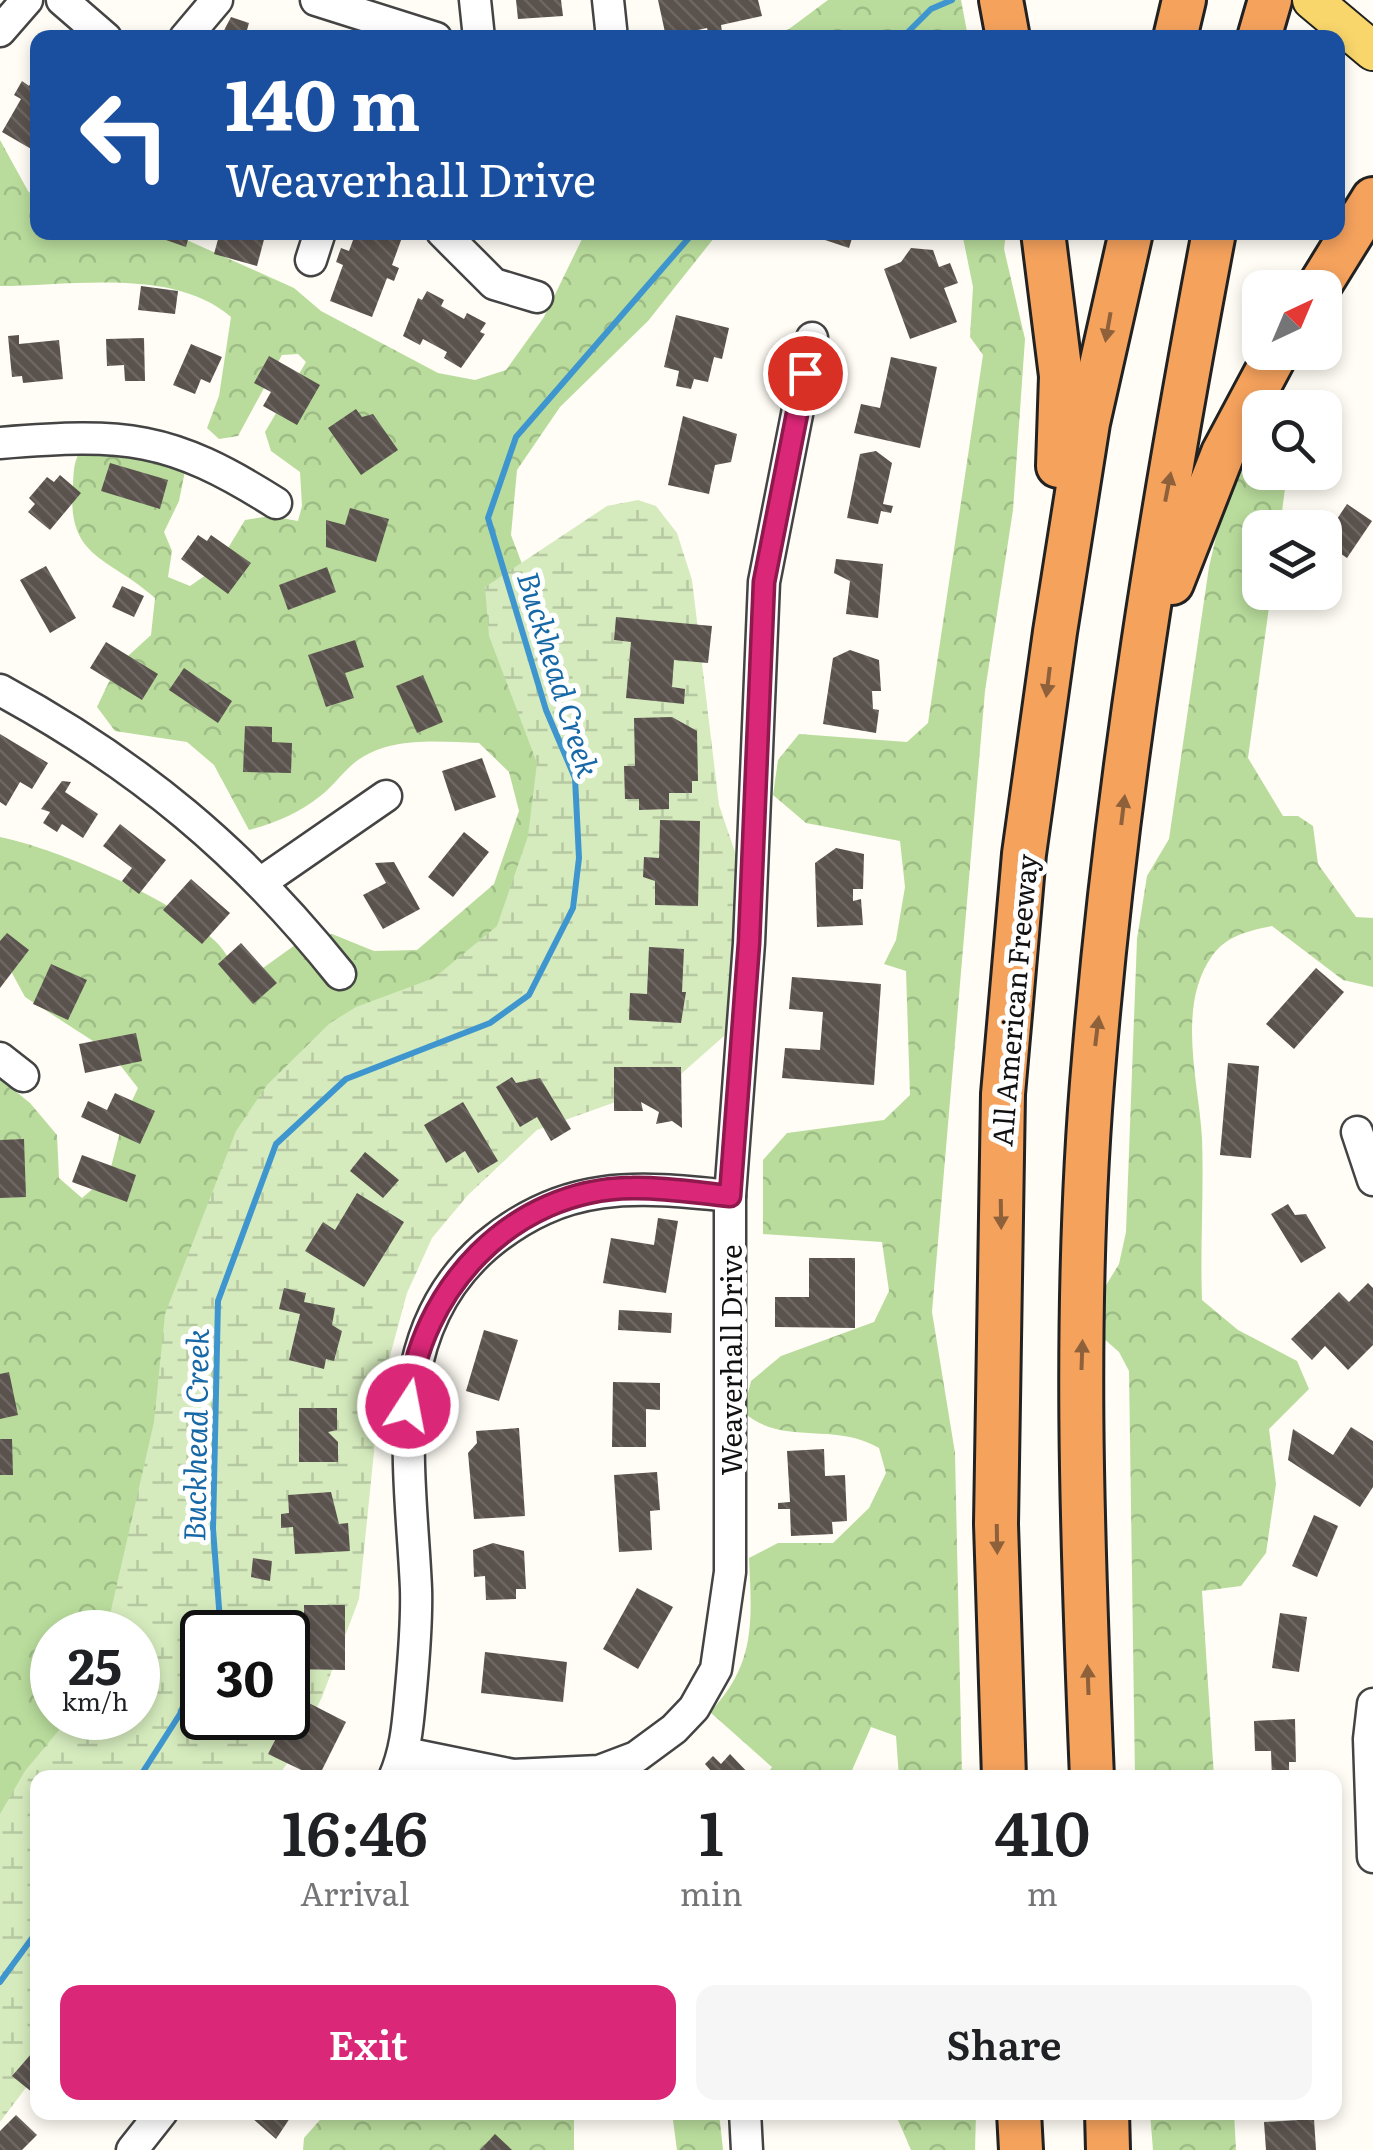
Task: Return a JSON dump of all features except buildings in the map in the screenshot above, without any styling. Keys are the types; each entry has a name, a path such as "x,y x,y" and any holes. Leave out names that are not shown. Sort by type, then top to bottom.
{"highway":[{"path":"1002,0 1007,30"},
{"path":"1177,30 1184,0"},
{"path":"1261,30 1270,0"},
{"path":"1329,270 1373,200"},
{"path":"1044,240 1061,376 1052,555 1055,632"},
{"name":"All American Freeway","path":"1004,1770 996,1524 1000,1168 1024,854 1088,423 1129,240"},
{"path":"1092,1770 1078,1455 1094,1059 1142,652 1213,240"},
{"path":"1142,652 1222,454 1267,370"},
{"path":"1019,2120 1021,2150"},
{"path":"1107,2120 1108,2150"}],"main road":[{"path":"1312,0 1365,45"}],"street":[{"path":"0,32 27,0"},
{"path":"62,0 97,30"},
{"path":"192,30 217,0"},
{"path":"316,0 409,30"},
{"path":"475,0 477,30"},
{"path":"608,0 611,30"},
{"path":"450,240 494,284 537,297"},
{"name":"Weaverhall Drive","path":"602,1770 636,1757 674,1729 694,1708 716,1670 730,1572 730,1196 749,943 764,582 812,338"},
{"path":"0,442 82,436 152,442 218,467 276,504"},
{"path":"0,690 98,746 156,788 262,881 340,974"},
{"path":"262,881 386,796"},
{"path":"1358,1132 1373,1180"},
{"path":"400,1765 416,1593 406,1433 410,1379 446,1290 473,1258 510,1226 560,1199 630,1188 730,1196"},
{"path":"1373,1704 1373,1857"},
{"name":"Weaverhall Drive","path":"400,1765 456,1770"},
{"path":"132,2150 156,2120"},
{"path":"746,2120 747,2150"}],"green space":[{"path":"828,0 961,0 967,30 786,30"},
{"path":"0,140 30,193 30,240 187,240 294,288 321,311 438,373 475,380 506,370 544,317 582,240 712,240 648,321 560,407 517,470 511,535 538,606 613,770 491,1106 214,1610 180,1610 180,1726 160,1733 160,1610 30,1610 30,1740 142,1740 60,1770 30,1770 30,1840 0,2074 0,1079 30,1103 57,1135 59,1178 82,1198 109,1175 123,1120 138,1088 110,1052 25,997 0,942 0,837 85,865 148,895 201,928 249,978 295,945 332,934 374,951 417,950 494,884 519,811 509,772 479,743 417,742 372,752 302,808 249,830 214,765 187,742 115,731 97,707 116,667 151,635 155,598 83,542 73,509 77,457 83,448 186,466 179,501 164,532 172,551 168,577 190,586 216,568 245,520 270,516 298,521 302,506 300,472 271,451 265,432 306,362 298,354 282,355 238,436 219,439 207,428 219,396 231,317 208,301 181,291 120,283 0,286"},
{"path":"963,240 1005,240 1025,339 1013,510 985,691 932,1312 955,1453 962,1770 898,1770 896,1736 871,1727 852,1770 770,1770 772,1767 710,1712 736,1677 748,1641 749,1558 778,1543 833,1543 869,1508 886,1473 879,1448 862,1440 775,1429 743,1412 751,1381 781,1356 874,1322 889,1291 882,1242 763,1234 763,1160 787,1133 884,1120 910,1095 906,971 884,964 896,940 905,887 900,841 806,823 773,795 778,760 799,734 907,742 928,723 983,355 970,337 973,287"},
{"path":"1242,471 1242,490 1285,490 1282,510 1242,510 1242,610 1269,610 1248,758 1283,816 1298,816 1313,826 1318,864 1356,917 1373,918 1373,987 1343,980 1272,926 1224,943 1201,976 1192,1021 1192,1045 1202,1138 1202,1300 1238,1330 1297,1361 1309,1389 1269,1429 1276,1484 1266,1553 1241,1586 1202,1591 1214,1770 1135,1770 1129,1371 1119,1352 1103,1338 1105,1287 1119,1264 1126,1232 1137,939 1147,876 1169,839 1209,567 1223,507"},
{"path":"638,500 656,506 677,533 692,580 719,805 756,914 741,1013 724,1036 672,1082 537,1130 468,1195 432,1238 407,1293 380,1393 359,1599 310,1721 310,1610 180,1610 180,1740 300,1740 282,1770 30,1770 30,2082 0,2122 0,1814 25,1771 51,1740 160,1740 160,1610 111,1610 154,1422 165,1314 236,1131 267,1085 330,1023 356,1007 434,978 497,926 528,836 537,763 489,636 485,587 607,506"},
{"path":"320,2120 574,2120 574,2150 303,2150 304,2138"},
{"path":"673,2120 720,2120 723,2150 677,2150"},
{"path":"898,2120 976,2120 975,2150 911,2150"},
{"path":"1151,2120 1234,2120 1236,2150 1153,2150"}],"waterway":[{"name":"Buckhead Creek","path":"910,30 931,9 952,0"},
{"name":"Buckhead Creek","path":"219,1610 213,1529 218,1301 276,1144 346,1079 490,1023 529,995 573,908 579,858 575,778 546,710 488,518 516,437 687,240"},
{"name":"Buckhead Creek","path":"144,1770 180,1714"},
{"name":"Buckhead Creek","path":"0,1982 30,1941"}],"route":[{"path":"408,1406 410,1379 446,1290 473,1258 510,1226 560,1199 630,1188 730,1196 749,943 764,582 805,373"}]}
